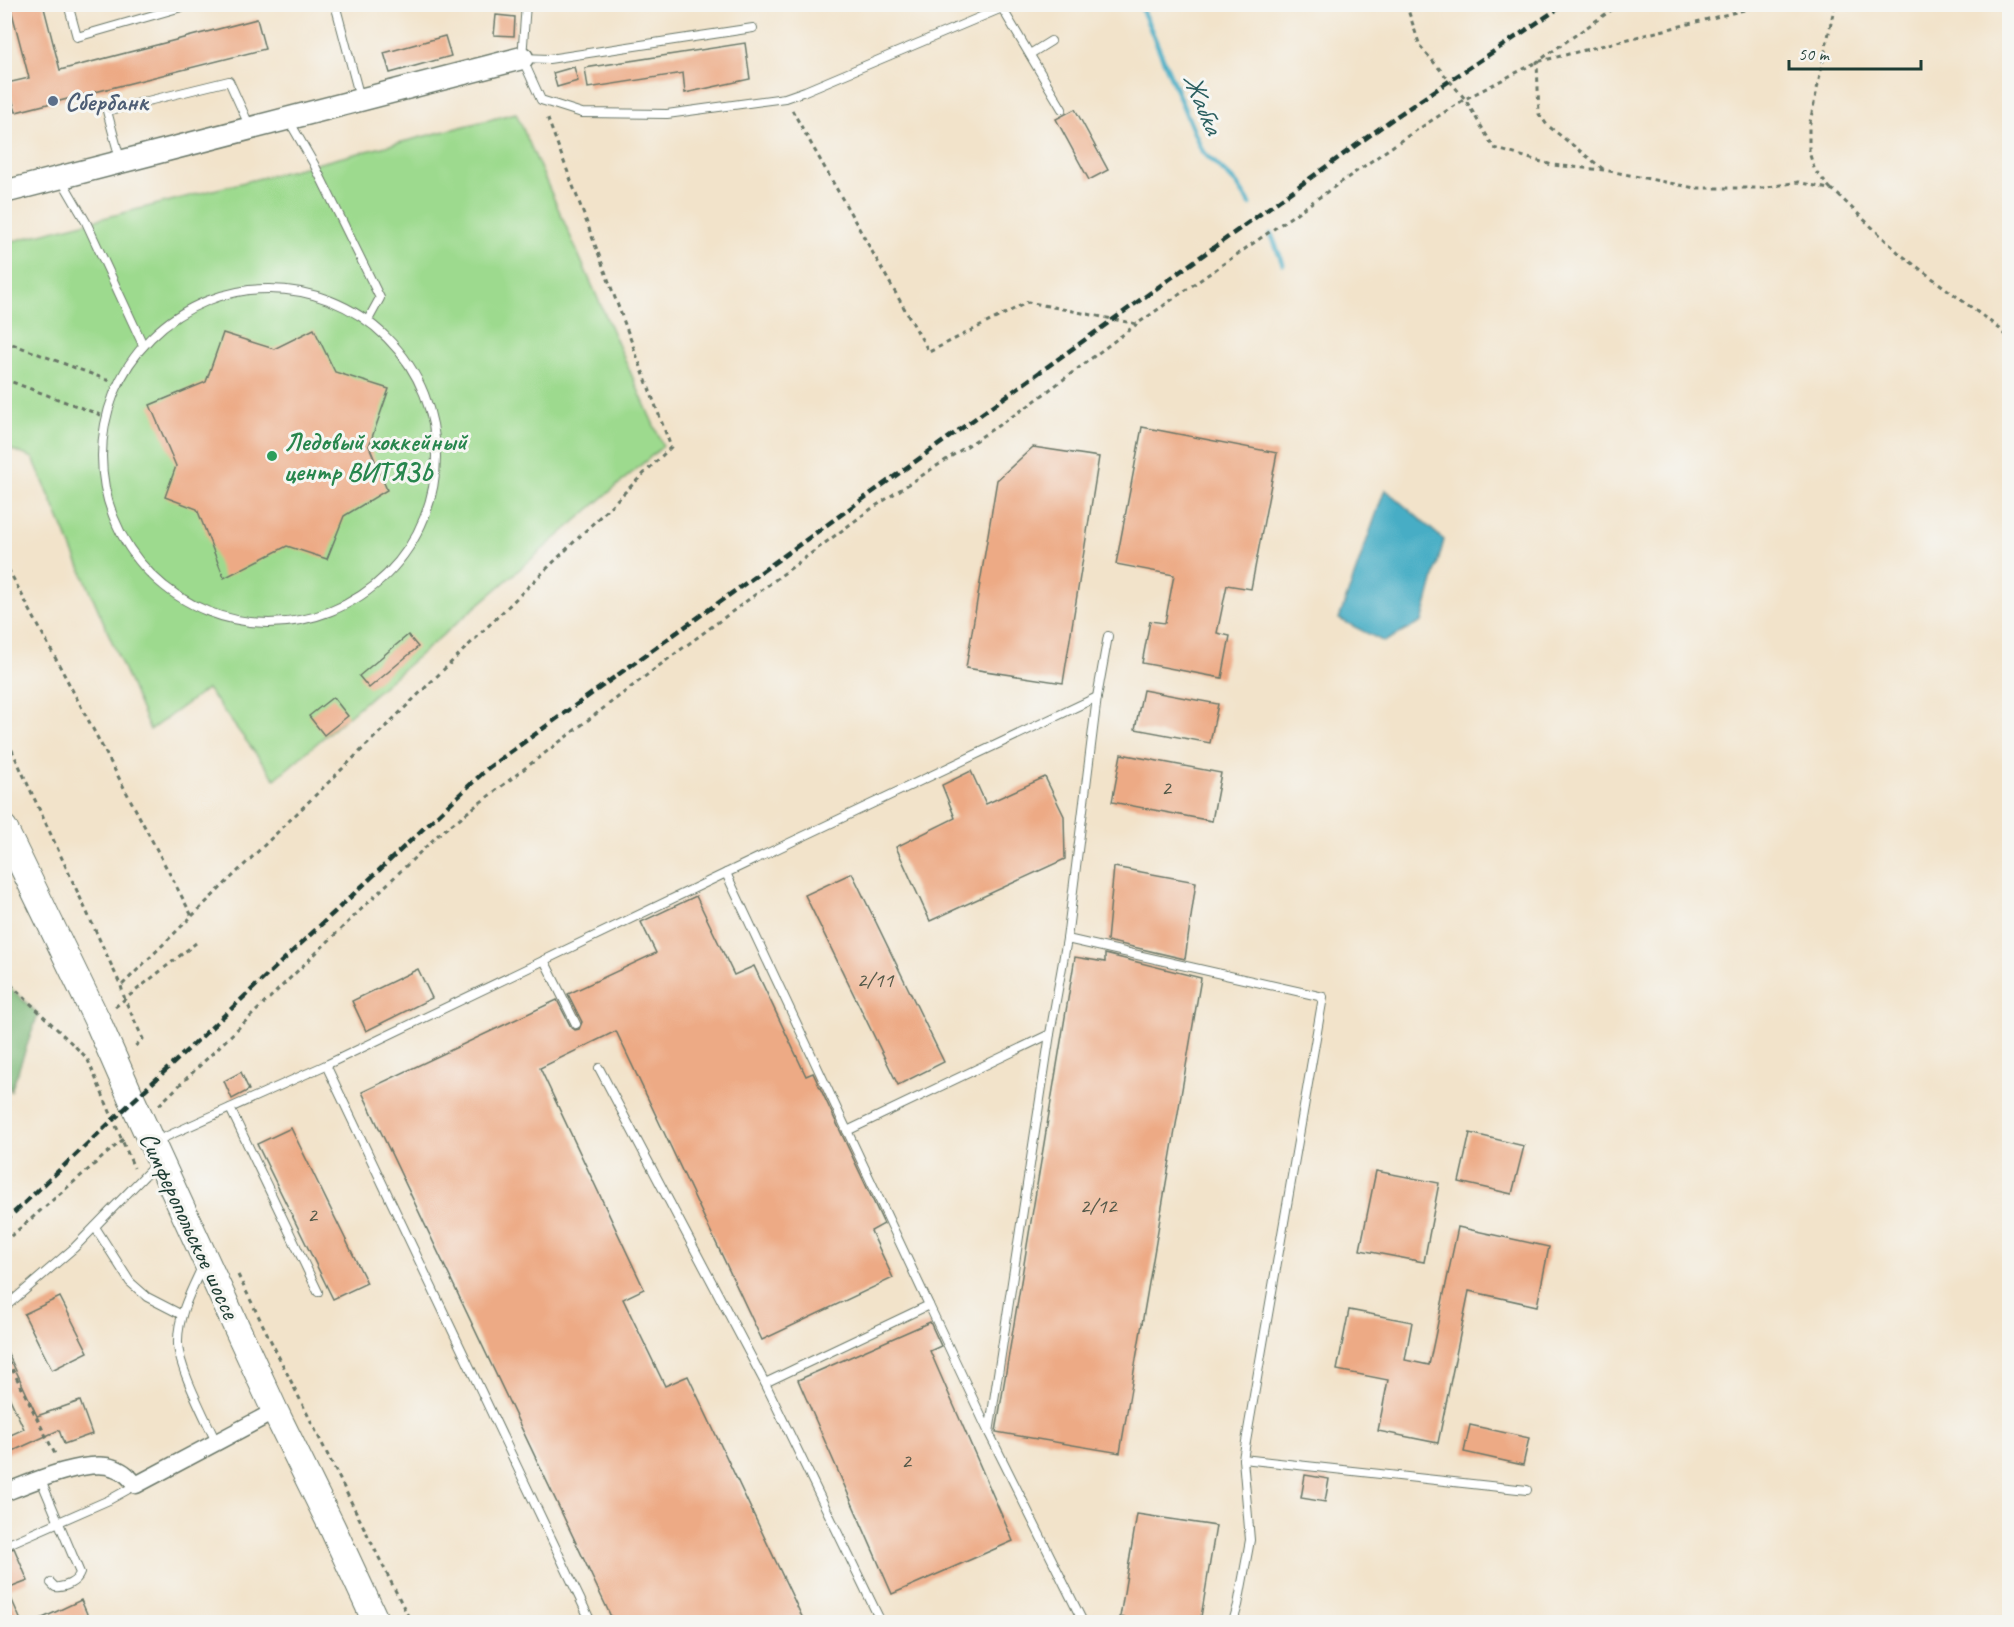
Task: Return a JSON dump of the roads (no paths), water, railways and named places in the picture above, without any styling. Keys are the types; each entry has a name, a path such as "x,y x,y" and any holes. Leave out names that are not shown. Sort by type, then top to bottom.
{"main road":[{"name":"Симферопольское шоссе","path":"4,828 97,1020 275,1411 376,1623"}],"street":[{"path":"4,192 522,58"},
{"path":"4,1493 40,1478 94,1465 112,1466 124,1473 136,1485 275,1411"}],"lane":[{"path":"68,4 77,37 192,4"},
{"path":"335,4 360,99"},
{"path":"526,4 522,58 541,100 582,113 667,114 785,98 1002,8 1062,110"},
{"path":"522,58 549,59 753,28"},
{"path":"1029,54 1051,41"},
{"path":"121,163 107,111 229,81 251,129"},
{"path":"288,119 314,164 380,298 368,320"},
{"path":"61,179 86,222 143,345"},
{"path":"269,288 304,291 338,302 368,320 401,351 424,390 436,433 436,479 423,522 400,561 367,592 327,613 283,623 238,621 195,607 158,582 128,548 109,507 101,462 106,417 118,384 143,345 169,321 200,303 245,290 269,288"},
{"path":"989,1433 1050,1034 1067,939 1097,697 1108,636"},
{"path":"4,1308 74,1248 139,1181 151,1142 326,1065 1097,697"},
{"path":"726,873 989,1433 1083,1623"},
{"path":"1067,939 1323,997 1243,1459 1250,1540 1233,1623"},
{"path":"544,960 576,1024"},
{"path":"847,1131 1050,1034"},
{"path":"326,1065 591,1623"},
{"path":"599,1068 765,1383 881,1623"},
{"path":"230,1108 318,1293"},
{"path":"94,1227 130,1282 147,1297 182,1315"},
{"path":"206,1259 186,1303 178,1343 183,1366 216,1442"},
{"path":"765,1383 929,1305"},
{"path":"1243,1459 1527,1490"},
{"path":"40,1478 80,1573 75,1581 61,1587 55,1587 51,1583"},
{"path":"4,1546 136,1485"}],"water":[{"path":"1385,489 1444,540 1422,622 1384,642 1339,619"}],"waterway":[{"name":"Жабка","path":"1140,4 1202,151 1237,184 1250,204"},
{"name":"Жабка","path":"1271,234 1283,264"}],"railway":[{"path":"4,1222 488,768 1394,118 1565,4"}],"place":[{"name":"Сбербанк","path":"53,101"},
{"name":"Ледовый хоккейный центр ВИТЯЗЬ","path":"272,456"}]}
